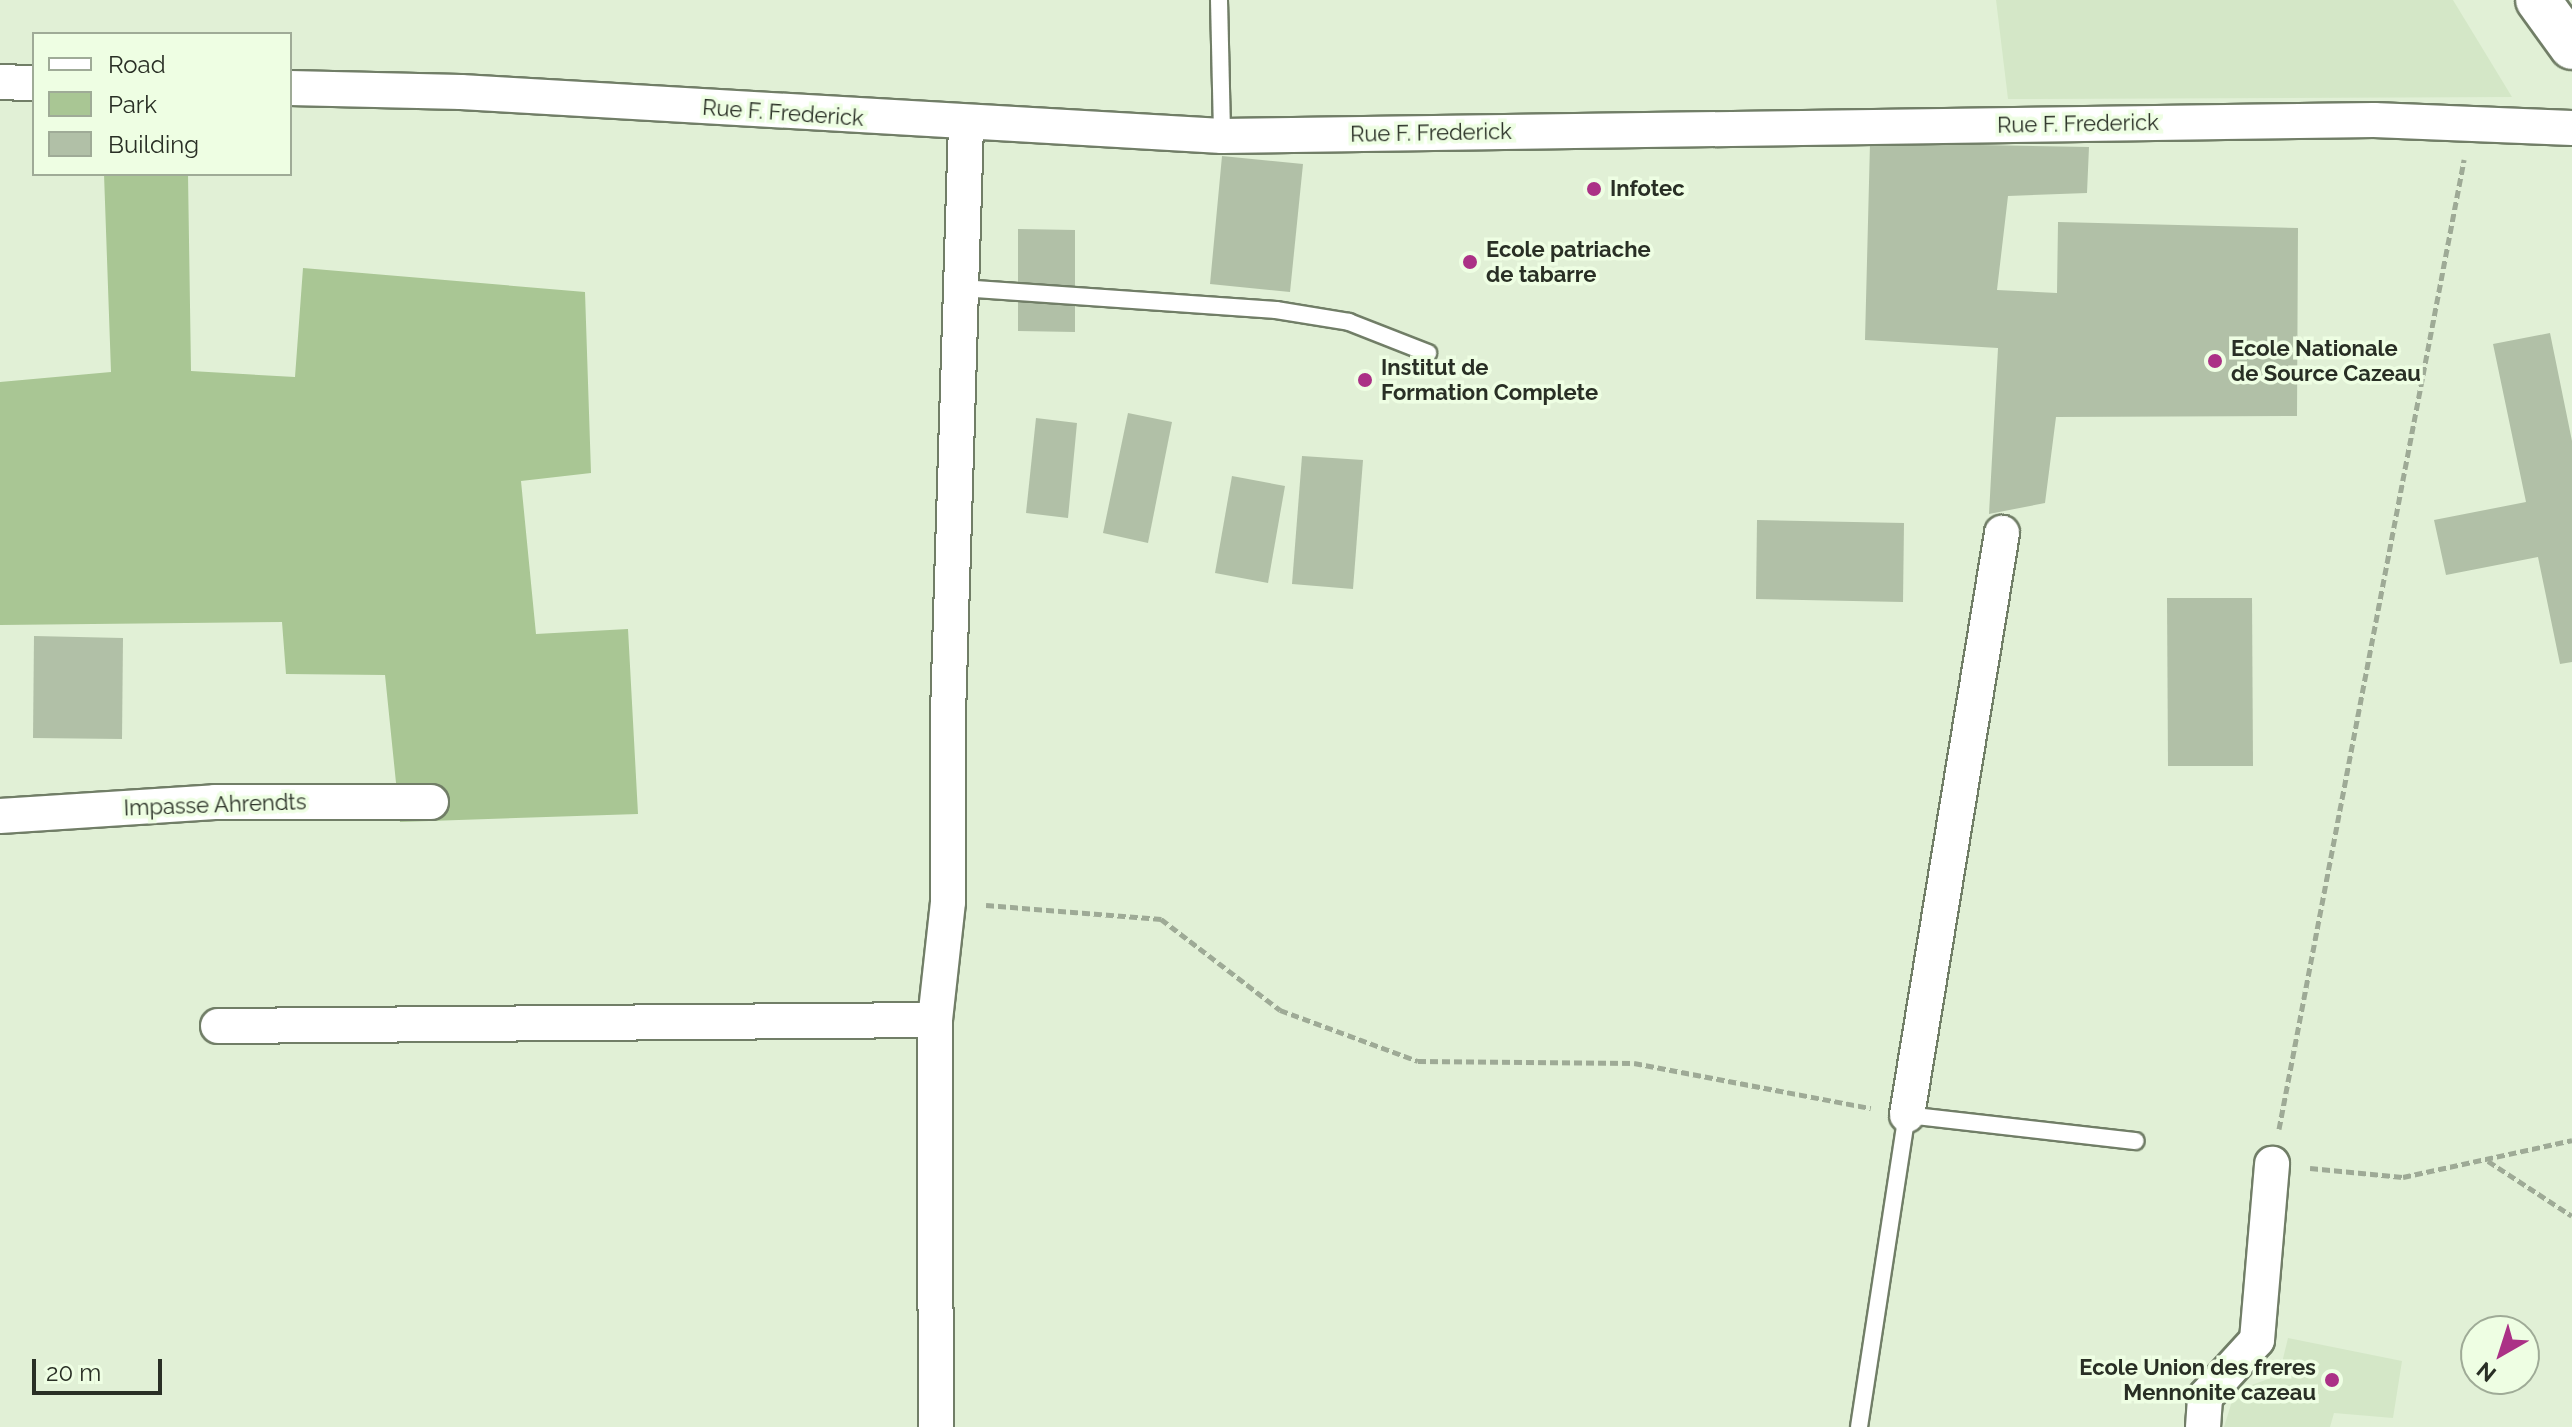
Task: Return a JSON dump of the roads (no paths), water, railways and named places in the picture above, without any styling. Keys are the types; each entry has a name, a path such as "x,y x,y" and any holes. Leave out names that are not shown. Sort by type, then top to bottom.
{"main road":[{"path":"2538,0 2572,47"}],"street":[{"path":"0,82 32,83"},
{"name":"Rue F. Frederick","path":"292,88 461,92 966,125 1222,136 2472,120 2572,128"},
{"path":"936,1427 935,1020 948,902 948,714 966,125"},
{"path":"1907,1115 2002,533"},
{"name":"Impasse Ahrendts","path":"0,816 215,802 431,802"},
{"path":"218,1026 935,1020"},
{"path":"2203,1427 2205,1397 2257,1340 2272,1164"}],"lane":[{"path":"1219,0 1222,136"},
{"path":"961,288 1276,310 1349,322 1428,353"},
{"path":"1859,1427 1907,1115 2136,1141"}],"place":[{"name":"Infotec","path":"1594,189"},
{"name":"Ecole patriache de tabarre","path":"1470,262"},
{"name":"Ecole Nationale de Source Cazeau","path":"2215,361"},
{"name":"Institut de Formation Complete","path":"1365,380"},
{"name":"Ecole Union des freres Mennonite cazeau","path":"2332,1380"}]}
